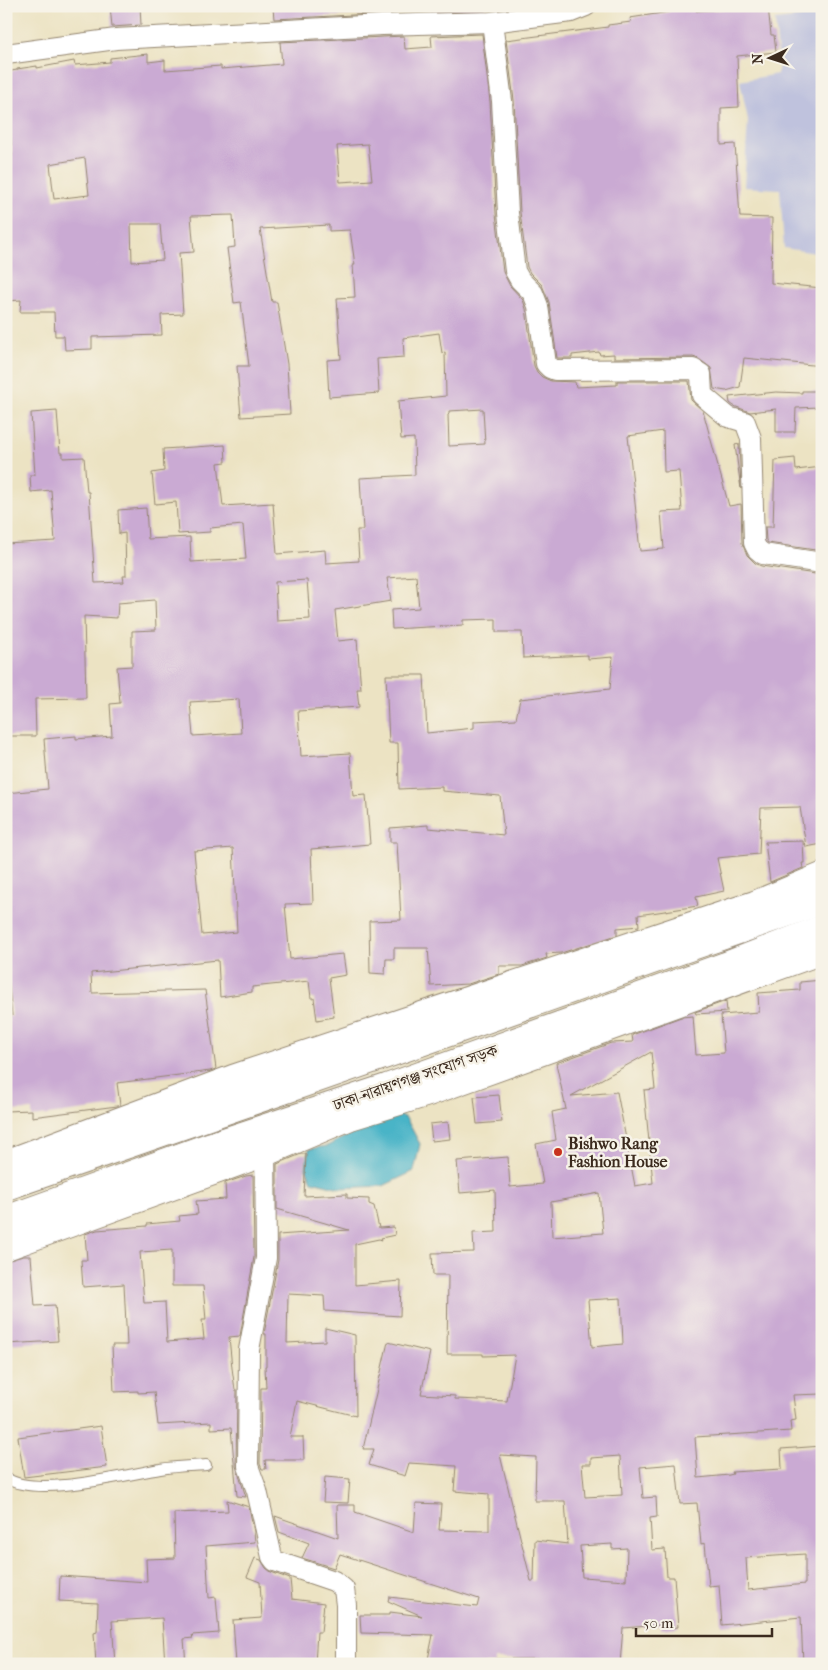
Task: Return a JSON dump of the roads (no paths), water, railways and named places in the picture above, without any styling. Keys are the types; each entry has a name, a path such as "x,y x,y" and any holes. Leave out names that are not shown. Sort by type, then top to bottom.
{"main road":[{"path":"6,1164 233,1079 712,929 756,904 822,877"},
{"name":"ঢাকা-নারায়ণগঞ্জ সংযোগ সড়ক","path":"6,1220 212,1146 265,1140 387,1088 729,974 766,935 822,900"},
{"name":"ঢাকা-নারায়ণগঞ্জ সংযোগ সড়ক","path":"6,1186 652,960 712,929 766,935 822,929"},
{"path":"729,974 822,950"},
{"path":"6,1246 265,1140"}],"street":[{"path":"6,54 116,39 382,24 492,22 571,12 586,6"},
{"path":"492,22 502,101 508,213 514,266 520,280 532,293 538,306 546,364 555,370 693,369 701,374 702,395 728,417 745,422 751,438 754,543 757,549 763,554 822,563"},
{"path":"265,1140 266,1258 249,1350 248,1466 257,1492 272,1557 276,1561 334,1581 344,1588 346,1605 346,1664"}],"lane":[{"path":"6,1478 14,1483 30,1486 68,1484 114,1478 163,1468 206,1465"}],"water":[{"path":"389,1110 406,1118 420,1144 414,1171 383,1186 340,1188 312,1181 306,1168 309,1149 327,1146 351,1134 359,1126"}],"place":[{"name":"Bishwo Rang Fashion House","path":"558,1152"}]}
